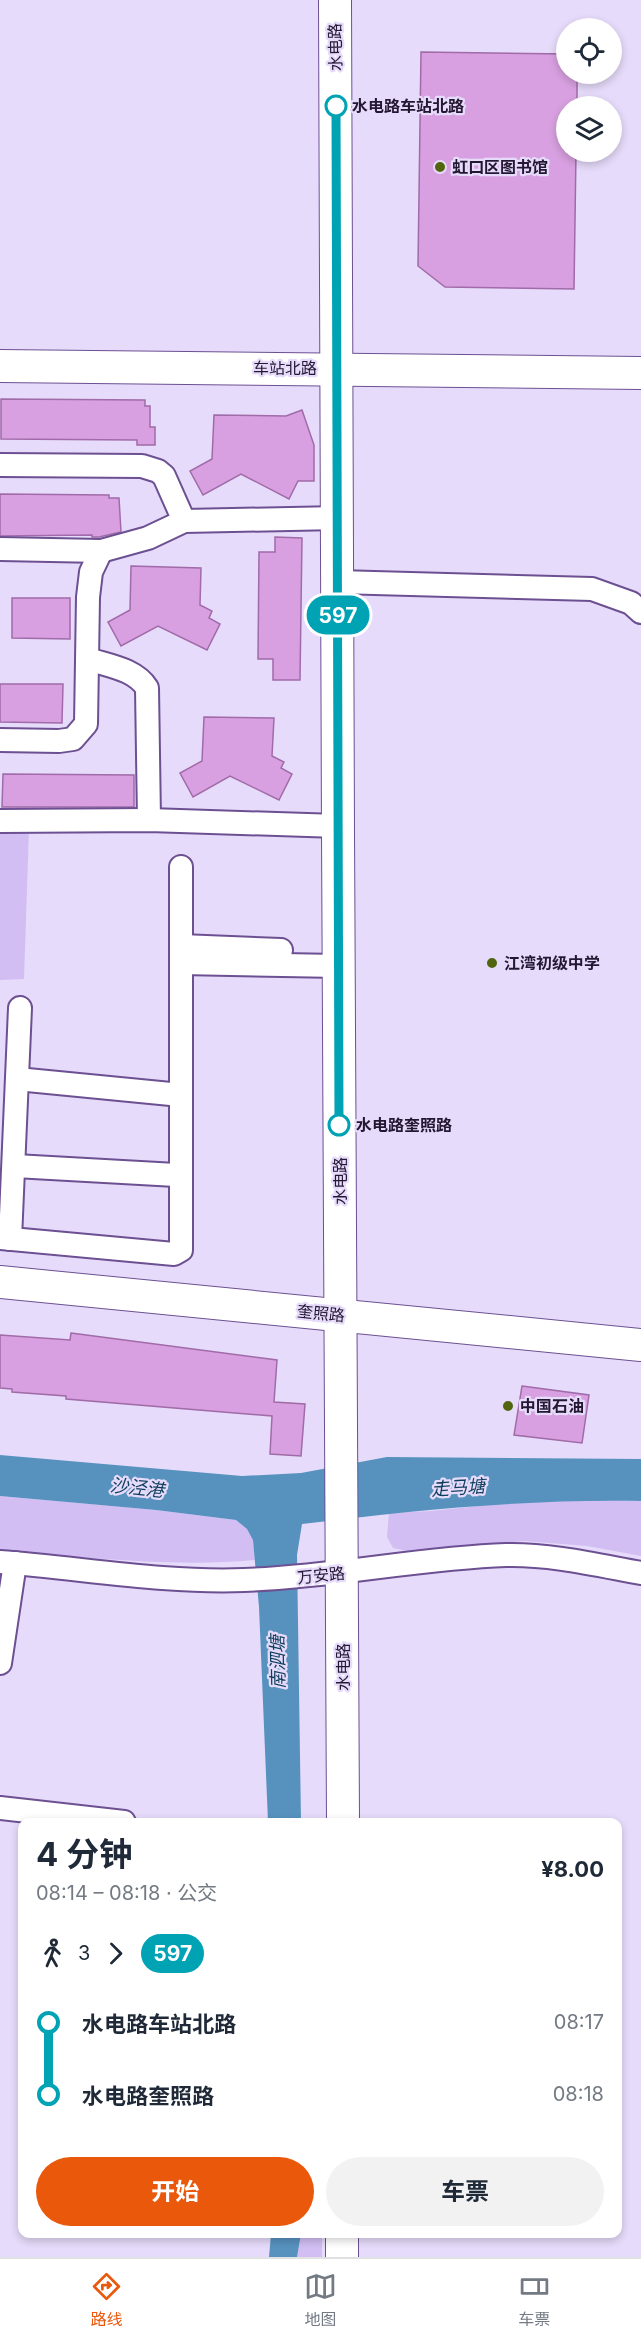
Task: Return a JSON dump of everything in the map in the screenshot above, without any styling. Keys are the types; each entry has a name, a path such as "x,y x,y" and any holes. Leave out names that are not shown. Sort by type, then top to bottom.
{"main road":[{"name":"水电路","path":"335,0 339,518 338,826 344,1529 343,1818"},
{"name":"车站北路","path":"0,366 641,373"},
{"name":"奎照路","path":"0,1282 641,1345"},
{"path":"342,2238 342,2257"}],"street":[{"path":"0,465 142,466 158,471 164,476 184,521"},
{"path":"0,549 101,551 148,538 184,521 339,518"},
{"path":"0,740 59,741 73,739 86,723 88,597 91,572 101,551"},
{"path":"338,582 592,589 631,603 641,612"},
{"path":"88,659 132,673 147,688 149,820"},
{"path":"0,821 149,820 338,826"},
{"path":"20,1008 9,1050 17,1079 5,1239 174,1254 181,1250 181,867"},
{"path":"181,955 280,950 294,965 339,966"},
{"path":"17,1079 181,1095"},
{"path":"10,1154 176,1175 181,1172"},
{"name":"万安路","path":"7,1562 189,1579 242,1580 302,1578 460,1558 509,1555 563,1559 641,1573"},
{"path":"0,1663 7,1562"},
{"path":"0,1808 89,1818"}],"shaded area":[{"path":"0,828 29,828 24,979 0,980"},
{"path":"0,1496 156,1510 236,1520 247,1529 253,1539 255,1560 159,1562 0,1552"},
{"path":"641,1501 641,1556 587,1546 524,1541 412,1552 393,1548 387,1537 389,1513 518,1502"},
{"path":"300,2238 322,2238 322,2257 297,2257"}],"water":[{"path":"0,1455 242,1476 301,1473 387,1457 641,1459 641,1501 471,1506 302,1524 297,1555 301,1818 268,1818 259,1607 253,1540 247,1529 236,1520 156,1510 0,1496"},
{"path":"271,2238 300,2238 297,2257 269,2257"}],"building":[{"path":"421,52 556,54 556,84 577,84 577,96 556,96 556,162 576,162 574,289 445,287 418,266"},
{"path":"1,399 145,400 145,406 150,406 150,427 155,427 155,445 137,445 137,440 1,439"},
{"path":"302,410 314,445 314,481 298,481 289,499 241,474 203,495 190,471 212,459 214,415 286,416"},
{"path":"0,494 109,495 109,498 119,498 121,532 99,537 92,537 92,535 0,536"},
{"path":"275,537 302,538 300,680 273,680 273,659 258,659 259,552 275,552"},
{"path":"131,566 201,568 200,605 212,611 209,618 220,624 207,650 158,626 121,646 108,622 130,610"},
{"path":"12,598 70,598 70,639 12,638"},
{"path":"0,684 63,684 62,723 0,722"},
{"path":"204,717 274,718 272,756 284,762 281,768 292,774 279,800 230,776 193,797 180,773 202,761"},
{"path":"3,774 134,775 134,807 2,807"},
{"path":"71,1333 277,1360 274,1402 305,1404 301,1456 270,1454 272,1416 66,1399 66,1396 12,1392 12,1389 0,1388 0,1335 70,1340"},
{"path":"522,1386 589,1395 582,1443 514,1435"}],"bus line":[{"name":"597","path":"336,106 339,1125"}],"place":[{"name":"水电路车站北路","path":"336,106"},
{"name":"虹口区图书馆","path":"440,167"},
{"name":"江湾初级中学","path":"492,963"},
{"name":"水电路奎照路","path":"339,1125"},
{"name":"中国石油","path":"508,1406"}],"water label":[{"name":"沙泾港","path":"137,1488"},
{"name":"走马塘","path":"458,1488"},
{"name":"南泗塘","path":"278,1662"}]}
